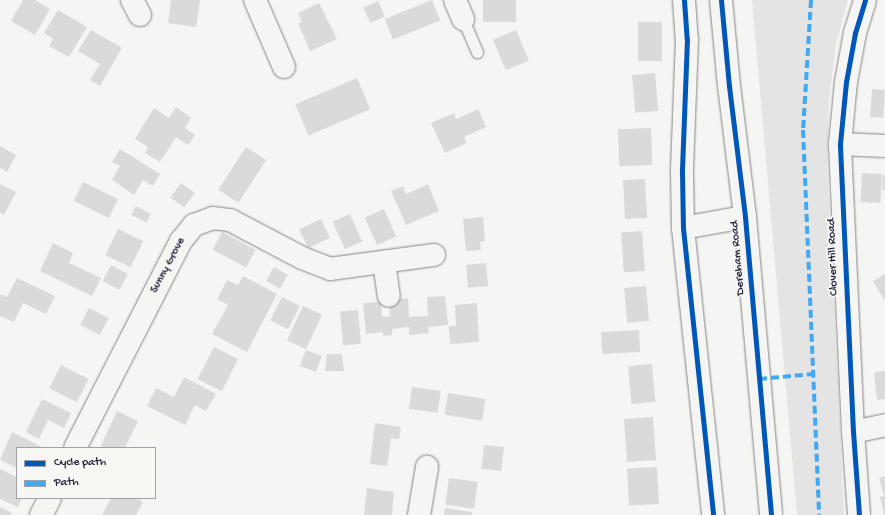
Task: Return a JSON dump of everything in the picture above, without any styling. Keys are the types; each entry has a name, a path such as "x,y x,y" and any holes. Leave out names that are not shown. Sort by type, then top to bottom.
{"main road":[{"path":"255,0 284,67"},
{"path":"684,0 687,39 682,172 683,228 713,515"},
{"name":"Dereham Road","path":"721,0 729,86 745,217 771,515"},
{"name":"Clover Hill Road","path":"859,515 853,432 840,144 846,82 855,33 865,0"},
{"path":"840,144 885,146"},
{"name":"Dereham Road","path":"683,228 745,217"},
{"name":"Sunny Grove","path":"76,447 181,241 194,225 213,218 230,220 302,258 330,269 434,255"},
{"path":"384,262 389,296"},
{"path":"853,432 885,425"},
{"path":"419,515 427,466"},
{"path":"41,515 49,499"}],"lane":[{"path":"459,9 477,52"}],"shaded area":[{"path":"752,0 848,0 836,44 829,101 827,164 844,515 797,515"}],"building":[{"path":"23,0 35,0 50,9 35,35 11,21"},
{"path":"171,0 200,0 196,27 168,23"},
{"path":"432,0 440,20 393,40 385,19"},
{"path":"483,0 516,0 516,22 483,22"},
{"path":"378,1 385,17 370,23 363,8"},
{"path":"319,3 337,39 310,51 298,23 302,22 298,13"},
{"path":"58,10 87,27 69,57 49,46 53,39 44,33"},
{"path":"638,22 662,22 662,61 638,61"},
{"path":"91,30 122,48 100,86 90,80 100,64 78,51"},
{"path":"516,30 529,60 506,70 493,40"},
{"path":"655,73 658,111 635,113 632,75"},
{"path":"357,78 370,109 309,135 295,104"},
{"path":"872,89 885,90 883,118 870,117"},
{"path":"176,107 191,118 185,128 195,135 188,145 176,137 160,162 145,153 148,147 135,139 154,108 169,118"},
{"path":"478,109 486,127 464,137 467,143 445,153 431,123 454,113 456,119"},
{"path":"651,128 652,165 619,166 618,129"},
{"path":"0,146 16,155 7,172 0,168"},
{"path":"246,147 266,160 238,203 218,190"},
{"path":"120,149 160,174 153,186 143,180 134,195 112,180 120,166 112,162"},
{"path":"862,173 882,174 880,203 860,202"},
{"path":"883,175 885,175 885,190 882,190"},
{"path":"645,179 647,218 625,219 623,180"},
{"path":"83,182 118,199 109,218 74,201"},
{"path":"181,183 195,193 184,208 170,198"},
{"path":"0,184 16,192 4,215 0,213"},
{"path":"428,184 439,211 406,225 391,191 403,186 406,194"},
{"path":"136,206 151,214 146,223 131,215"},
{"path":"384,209 396,236 377,245 365,218"},
{"path":"350,214 362,241 345,249 333,222"},
{"path":"483,217 485,241 480,242 481,250 466,251 463,219"},
{"path":"321,219 330,238 308,248 299,229"},
{"path":"118,229 143,241 130,267 105,255"},
{"path":"642,231 645,271 624,272 621,232"},
{"path":"222,232 256,250 246,267 213,250"},
{"path":"53,243 73,253 69,263 101,278 92,296 40,271"},
{"path":"486,263 488,286 468,288 466,265"},
{"path":"111,265 128,274 119,290 103,281"},
{"path":"274,267 288,275 280,289 266,281"},
{"path":"885,274 885,301 873,281"},
{"path":"243,276 277,294 247,352 212,334 228,305 217,299 227,280 238,285"},
{"path":"17,278 55,296 46,314 23,303 14,322 0,316 0,294 7,297"},
{"path":"646,286 649,321 627,323 624,288"},
{"path":"445,296 448,325 428,327 429,333 409,335 409,327 392,329 392,335 383,336 383,332 366,334 363,303 381,302 382,317 390,316 389,300 408,298 409,317 428,316 427,297"},
{"path":"282,297 300,306 288,329 270,320"},
{"path":"477,303 479,342 450,344 449,326 456,326 455,305"},
{"path":"303,306 322,315 306,349 287,340"},
{"path":"89,308 109,318 100,335 80,325"},
{"path":"358,310 361,344 343,345 340,312"},
{"path":"639,330 640,352 602,354 601,332"},
{"path":"214,347 238,359 222,391 198,379"},
{"path":"306,350 322,356 316,372 300,366"},
{"path":"327,354 342,354 344,371 325,371"},
{"path":"652,364 655,402 631,404 628,366"},
{"path":"61,365 89,379 77,402 49,388"},
{"path":"885,371 885,399 877,400 874,372"},
{"path":"184,377 216,394 206,411 195,405 185,425 147,406 156,388 174,397"},
{"path":"412,387 441,391 438,413 409,409"},
{"path":"448,393 486,399 482,421 445,415"},
{"path":"42,399 71,413 64,428 48,420 39,439 26,432"},
{"path":"117,411 138,421 125,447 100,447"},
{"path":"653,417 656,460 627,462 624,419"},
{"path":"375,423 401,427 399,439 391,438 387,466 370,464"},
{"path":"12,432 42,447 16,447 16,468 0,460"},
{"path":"484,445 504,447 501,471 481,469"},
{"path":"657,467 659,504 629,506 627,469"},
{"path":"0,469 16,477 16,499 22,499 18,507 0,499"},
{"path":"885,476 884,515 880,497 884,496 879,478"},
{"path":"449,478 478,482 474,509 445,505"},
{"path":"367,488 394,492 392,515 364,515"},
{"path":"110,499 138,499 143,502 136,515 102,515"},
{"path":"0,507 12,513 11,515 0,515"},
{"path":"445,508 472,512 472,515 444,515"}],"marked path":[{"path":"811,0 803,130 819,515"},
{"path":"759,379 813,374"}],"cycle path":[{"path":"684,0 687,39 682,172 683,228 713,515"},
{"path":"721,0 729,86 745,217 771,515"},
{"path":"859,515 853,432 840,144 846,82 855,33 865,0"}]}
